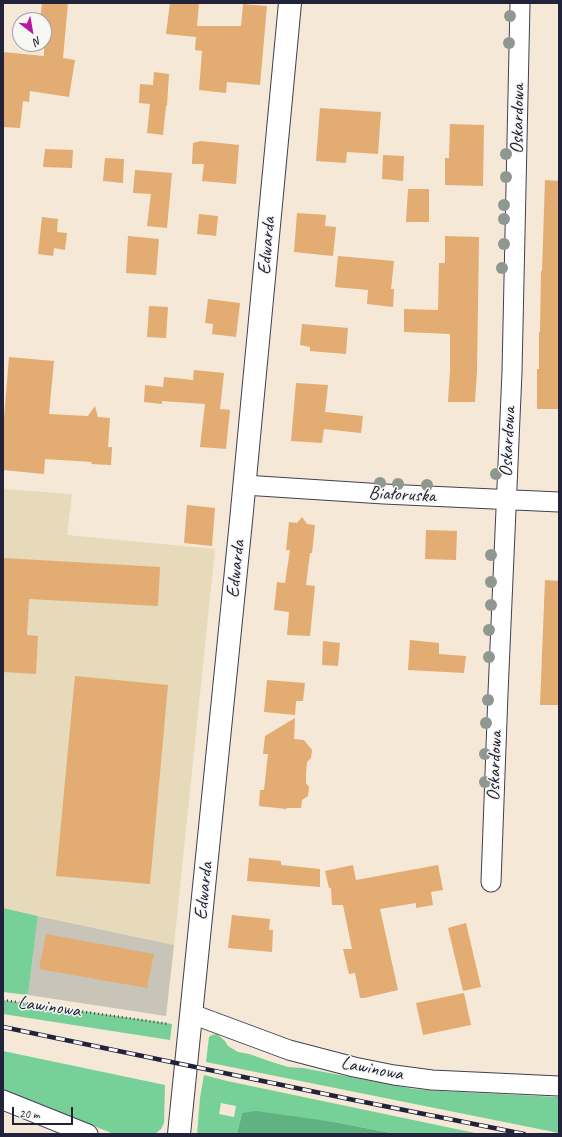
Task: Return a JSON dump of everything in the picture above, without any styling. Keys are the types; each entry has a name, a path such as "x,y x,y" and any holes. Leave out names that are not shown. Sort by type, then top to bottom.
{"street":[{"name":"Edwarda","path":"179,1134 244,485 290,3"},
{"name":"Oskardowa","path":"491,882 512,372 520,3"},
{"name":"Białoruska","path":"244,485 384,494 559,502"},
{"name":"Lawinowa","path":"191,1020 289,1050 354,1067 394,1075 432,1080 559,1086"},
{"path":"3,1100 88,1134"}],"path":[{"name":"Lawinowa","path":"3,1000 172,1024 191,1020"}],"shaded area":[{"path":"3,489 72,494 67,535 215,549 174,945 3,908"},
{"path":"38,916 174,945 166,1016 28,995"}],"green space":[{"path":"3,908 38,916 28,995 3,992"},
{"path":"3,1000 172,1024 170,1040 3,1014"},
{"path":"217,1034 228,1046 238,1052 249,1054 288,1067 303,1068 414,1089 559,1097 559,1133 206,1062 209,1037"},
{"path":"3,1051 165,1085 164,1123 161,1129 155,1134 114,1134 3,1090"},
{"path":"204,1075 480,1134 396,1134 334,1122 242,1113 237,1134 197,1134 200,1098","holes":["221,1103 236,1106 234,1117 219,1114"]},
{"path":"256,1111 334,1122 396,1134 237,1134 242,1113"}],"building":[{"path":"42,3 68,3 63,58 75,60 69,97 30,91 29,102 23,101 20,128 3,127 3,52 44,56 44,52 52,52 52,12 41,12"},
{"path":"170,3 199,3 197,26 241,26 243,4 267,6 260,85 227,82 226,93 199,90 202,51 195,50 196,37 166,34"},
{"path":"154,72 169,74 163,135 147,133 150,104 139,103 140,84 153,85"},
{"path":"320,108 381,112 378,154 347,152 346,163 316,161"},
{"path":"450,124 484,125 483,186 445,185 445,158 449,158"},
{"path":"201,141 239,145 236,184 202,181 204,164 192,164 193,143"},
{"path":"45,149 73,150 72,168 43,167"},
{"path":"383,155 404,156 403,181 382,179"},
{"path":"105,158 124,159 123,183 103,181"},
{"path":"135,170 172,173 167,228 147,226 151,194 133,193"},
{"path":"545,180 559,181 559,409 537,409 537,369 539,369"},
{"path":"408,189 429,189 429,222 406,222"},
{"path":"297,213 326,215 325,226 336,227 333,256 294,252"},
{"path":"199,214 218,216 216,236 197,234"},
{"path":"42,217 58,219 57,232 67,233 65,250 54,248 53,256 38,254"},
{"path":"128,236 159,239 156,275 126,273"},
{"path":"445,236 479,237 477,371 475,402 448,402 450,334 404,332 404,309 438,310 439,263 445,263"},
{"path":"338,256 394,261 391,289 394,289 393,307 367,304 368,290 335,287"},
{"path":"208,299 240,303 236,337 212,334 213,324 205,323"},
{"path":"149,306 168,307 166,338 147,337"},
{"path":"302,324 348,328 346,354 310,351 310,347 300,345"},
{"path":"9,357 54,361 49,414 88,416 95,406 98,417 110,418 108,447 112,447 111,465 91,464 92,462 45,459 44,474 3,470 3,430"},
{"path":"194,370 224,373 220,409 230,410 226,449 200,447 205,404 162,401 162,404 144,402 145,385 163,387 164,377 193,380"},
{"path":"296,383 328,385 325,412 363,416 361,433 324,429 322,443 291,441"},
{"path":"187,505 215,508 212,546 184,543"},
{"path":"302,517 307,524 315,525 306,585 315,586 310,636 287,635 289,612 274,610 277,582 285,583 290,550 286,550 289,522 297,523"},
{"path":"426,530 457,531 456,560 425,559"},
{"path":"3,558 160,567 158,606 29,599 27,635 38,636 36,674 3,672"},
{"path":"545,580 559,581 559,705 540,705"},
{"path":"410,640 439,643 439,654 466,656 464,673 408,670"},
{"path":"323,641 340,643 338,666 322,665"},
{"path":"75,676 168,685 150,884 56,876"},
{"path":"267,680 305,683 303,701 296,701 295,715 264,712"},
{"path":"295,718 294,739 304,740 312,750 311,758 307,762 306,783 309,787 308,796 302,800 301,808 286,809 259,806 260,790 264,790 268,754 263,754 265,736"},
{"path":"249,858 281,861 281,865 320,869 320,887 247,881"},
{"path":"353,865 356,880 438,865 443,890 431,892 433,905 416,908 416,903 380,909 398,990 364,998 360,998 355,973 349,974 343,949 352,949 343,905 332,905 331,888 329,888 325,871"},
{"path":"232,915 270,919 269,930 273,930 272,952 228,948"},
{"path":"466,923 481,987 463,991 448,928"},
{"path":"46,934 154,954 147,988 39,969"},
{"path":"464,993 471,1025 423,1035 416,1003"}],"railway":[{"path":"3,1027 524,1134"}]}
